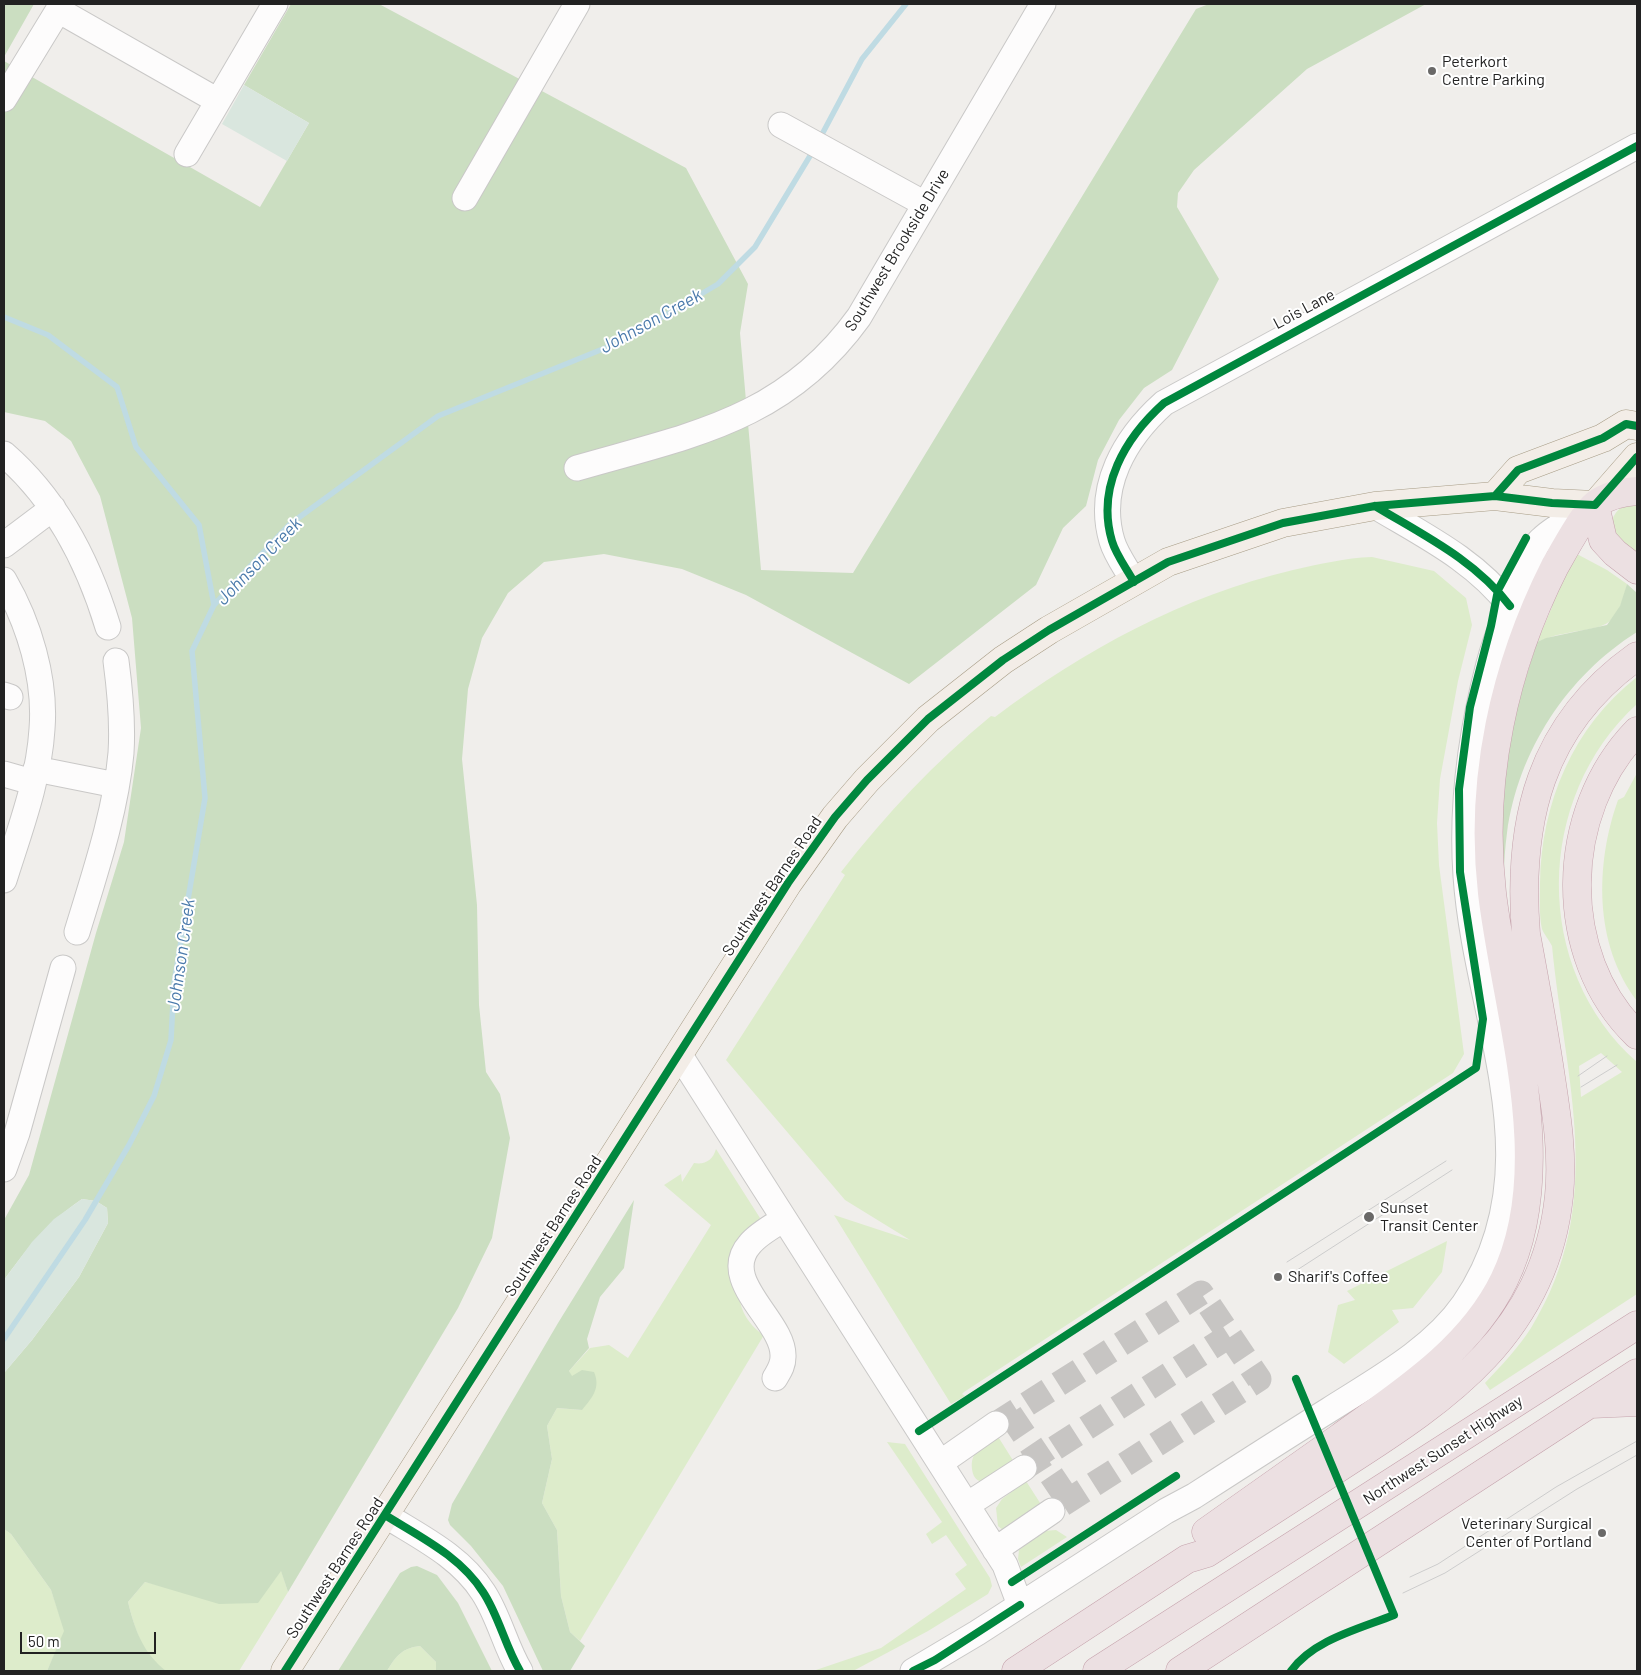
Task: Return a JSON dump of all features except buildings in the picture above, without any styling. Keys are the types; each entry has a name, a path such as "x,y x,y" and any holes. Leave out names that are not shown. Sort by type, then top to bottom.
{"highway":[{"path":"1187,1559 1197,1539 1410,1387 1462,1341 1485,1314 1508,1271 1521,1238 1530,1171 1525,1099 1492,892 1490,841 1492,771 1508,689 1531,616 1564,549 1595,504 1620,492 1637,491"},
{"path":"1595,504 1603,540 1615,553 1637,570"},
{"path":"1016,1671 1187,1559 1207,1553 1406,1425 1475,1369 1496,1346 1524,1306 1549,1248 1559,1196 1560,1138 1526,934 1524,885 1526,837 1541,778 1562,737 1592,696 1613,675 1637,656"},
{"path":"1637,731 1608,769 1594,800 1582,830 1576,868 1577,911 1594,973 1611,1003 1637,1035"},
{"name":"Northwest Sunset Highway","path":"1097,1671 1637,1326"},
{"path":"1180,1671 1637,1373"},
{"path":"1589,1404 1637,1402"}],"main road":[{"path":"1494,496 1518,470 1595,442 1626,424 1637,426"},
{"path":"1595,504 1637,457"},
{"name":"Southwest Barnes Road","path":"285,1671 798,868 836,817 903,742 928,719 1003,660 1049,630 1168,562 1260,530 1283,523 1375,506 1494,496 1552,504 1595,504"}],"street":[{"path":"187,154 274,4"},
{"path":"465,198 577,4"},
{"name":"Southwest Brookside Drive","path":"577,468 723,425 759,408 798,382 835,348 859,317 1043,4"},
{"path":"4,99 60,7 218,101"},
{"path":"781,125 925,204"},
{"name":"Lois Lane","path":"1134,582 1112,542 1109,515 1110,486 1120,455 1129,440 1140,425 1164,404 1258,350 1637,146"},
{"path":"4,454 24,472 53,508 92,581 108,627"},
{"path":"913,1671 942,1656 1312,1421 1417,1351 1444,1328 1462,1306 1492,1252 1501,1222 1507,1189 1509,1155 1507,1112 1501,1068 1483,989 1466,878 1464,818 1482,690 1504,598 1540,540 1595,504"},
{"path":"1375,506 1444,547 1477,571 1504,598"},
{"path":"4,545 53,508"},
{"path":"4,580 31,640 40,687 43,728 34,776 4,880"},
{"path":"78,932 93,880 116,785 122,719 116,661"},
{"path":"4,774 116,785"},
{"path":"4,1169 13,1109 63,968"},
{"path":"678,1054 1005,1565 1020,1605"},
{"path":"775,1378 782,1366 784,1355 775,1333 747,1286 742,1270 743,1253 750,1243 784,1219"},
{"path":"940,1463 996,1424"},
{"path":"967,1505 1024,1468"},
{"path":"995,1550 1052,1511"},
{"path":"385,1515 445,1552 472,1578 491,1607 520,1671"}],"green space":[{"path":"4,4 34,4 4,57"},
{"path":"291,4 379,4 686,168 748,284 740,333 761,570 853,573 1196,9 1209,4 1426,4 1307,69 1194,170 1178,193 1177,207 1219,279 1172,370 1144,388 1119,420 1098,460 1086,506 1063,528 1036,585 909,684 746,595 682,569 604,554 544,562 508,593 482,638 468,689 462,759 477,905 479,1005 486,1072 500,1094 510,1138 492,1238 458,1308 288,1592 281,1571 258,1603 219,1604 145,1582 128,1602 141,1640 151,1657 166,1671 47,1671 64,1631 51,1590 11,1534 4,1529 4,1373 32,1340 79,1277 108,1223 107,1208 96,1201 82,1199 39,1236 4,1280 4,1220 29,1175 96,933 124,842 141,728 132,618 100,496 71,441 45,421 4,412 4,61 260,207 309,123 244,85"},
{"path":"1637,503 1637,557 1616,540 1612,521 1621,508"},
{"path":"1575,553 1607,570 1627,584 1623,600 1613,619 1606,624 1556,635 1537,642 1552,607 1552,589"},
{"path":"1372,557 1434,571 1466,598 1472,625 1458,681 1440,779 1437,823 1439,865 1464,1054 1453,1073 964,1392 962,1394 965,1396 951,1404 834,1215 910,1240 845,1200 726,1060 845,875 841,872 876,830 931,770 991,716 995,717 1064,669 1099,648 1174,610 1252,581 1293,570 1342,560"},
{"path":"1627,584 1637,593 1637,632 1589,670 1568,693 1550,718 1522,773 1507,833 1502,917 1503,750 1537,642 1546,638 1607,625 1620,606"},
{"path":"1637,677 1637,704 1603,743 1579,787 1564,834 1559,883 1564,933 1578,980 1603,1024 1637,1062 1637,1294 1490,1390 1485,1383 1515,1350 1531,1328 1555,1281 1569,1234 1575,1188 1575,1140 1571,1093 1552,946 1541,924 1540,884 1542,854 1554,796 1565,769 1578,743 1614,697","holes":["1601,1053 1622,1072 1581,1097 1579,1066"]},
{"path":"1637,773 1637,1001 1623,979 1613,955 1606,929 1603,904 1603,877 1610,825 1618,800 1624,797"},
{"path":"716,1149 760,1218 740,1301 747,1318 764,1335 580,1641 570,1632 561,1596 557,1530 542,1503 552,1459 547,1426 557,1408 582,1410 569,1371 590,1348 609,1345 628,1358 711,1225 664,1185 681,1174 682,1182 694,1163 708,1161"},
{"path":"634,1200 624,1268 600,1297 587,1339 589,1348 569,1371 572,1376 582,1370 594,1372 596,1388 582,1410 557,1408 547,1426 552,1459 542,1503 557,1530 561,1596 570,1632 585,1646 570,1671 543,1671 503,1586 471,1546 450,1525 448,1520 452,1504 558,1323"},
{"path":"1447,1241 1442,1272 1413,1308 1392,1310 1399,1322 1344,1364 1328,1352 1338,1305 1355,1300 1347,1291"},
{"path":"997,1435 1014,1462 981,1482 973,1474 973,1458 978,1449"},
{"path":"887,1442 905,1444 990,1578 992,1586 988,1594 928,1631 853,1671 813,1671 881,1648 966,1589 955,1574 967,1565 946,1535 932,1544 926,1534 942,1522"},
{"path":"1026,1481 1044,1509 1004,1531 998,1526 996,1508 1002,1499"},
{"path":"4,1529 11,1534 51,1590 65,1631 47,1671 4,1671"},
{"path":"1056,1530 1067,1537 1021,1567 1018,1559 1019,1550 1044,1531"},
{"path":"417,1566 437,1575 458,1603 492,1671 436,1671 436,1662 420,1646 400,1654 387,1671 338,1671 400,1573"},
{"path":"281,1570 288,1592 239,1671 171,1672 158,1667 151,1660 136,1631 128,1602 145,1582 169,1588"},
{"path":"420,1646 437,1663 436,1671 387,1671 400,1654"}],"shaded area":[{"path":"244,85 309,123 287,161 222,124"},
{"path":"82,1199 96,1201 107,1208 108,1223 79,1277 32,1340 4,1373 4,1280 32,1242 54,1219"}],"waterway":[{"name":"Johnson Creek","path":"819,140 862,59 906,4"},
{"name":"Johnson Creek","path":"4,1339 85,1220 129,1145 154,1096 171,1040 174,983 205,798 192,651 214,605 290,524 438,416 620,342 718,284 755,247 813,151"},
{"path":"4,317 48,335 117,387 136,447 199,525 214,605"}],"tunnel":[{"path":"996,1424 1201,1293 1259,1379 1052,1511"},
{"path":"1024,1468 1229,1336"},
{"path":"1010,1414 1068,1500"}],"tram line":[{"path":"1578,1076 1607,1056"},
{"path":"1581,1087 1617,1065"},
{"path":"1287,1262 1446,1161"},
{"path":"1294,1272 1452,1170"},
{"path":"1410,1577 1438,1564 1556,1487 1637,1441"},
{"path":"1403,1593 1445,1573 1577,1489 1637,1455"}],"cycle path":[{"path":"1134,582 1112,541 1108,521 1111,483 1117,465 1126,448 1137,432 1164,403 1637,146"},
{"path":"1495,496 1518,470 1603,438 1626,424 1637,426"},
{"path":"285,1671 788,883 835,817 867,780 928,719 1003,660 1049,630 1168,562 1283,523 1375,506 1495,496 1552,503 1595,505 1637,457"},
{"path":"1375,506 1430,538 1465,562 1481,575 1510,606"},
{"path":"919,1431 1476,1068 1483,1019 1460,872 1459,789 1470,707 1491,626 1498,590 1526,538"},
{"path":"1291,1671 1300,1660 1324,1643 1394,1615 1296,1379"},
{"path":"1012,1582 1176,1476"},
{"path":"385,1515 438,1548 474,1579 489,1601 520,1671"},
{"path":"913,1671 935,1660 1020,1605"}],"place":[{"name":"Peterkort Centre Parking","path":"1432,71"},
{"name":"Sunset Transit Center","path":"1369,1217"},
{"name":"Sharif's Coffee","path":"1278,1277"},
{"name":"Veterinary Surgical Center of Portland","path":"1602,1533"}]}
